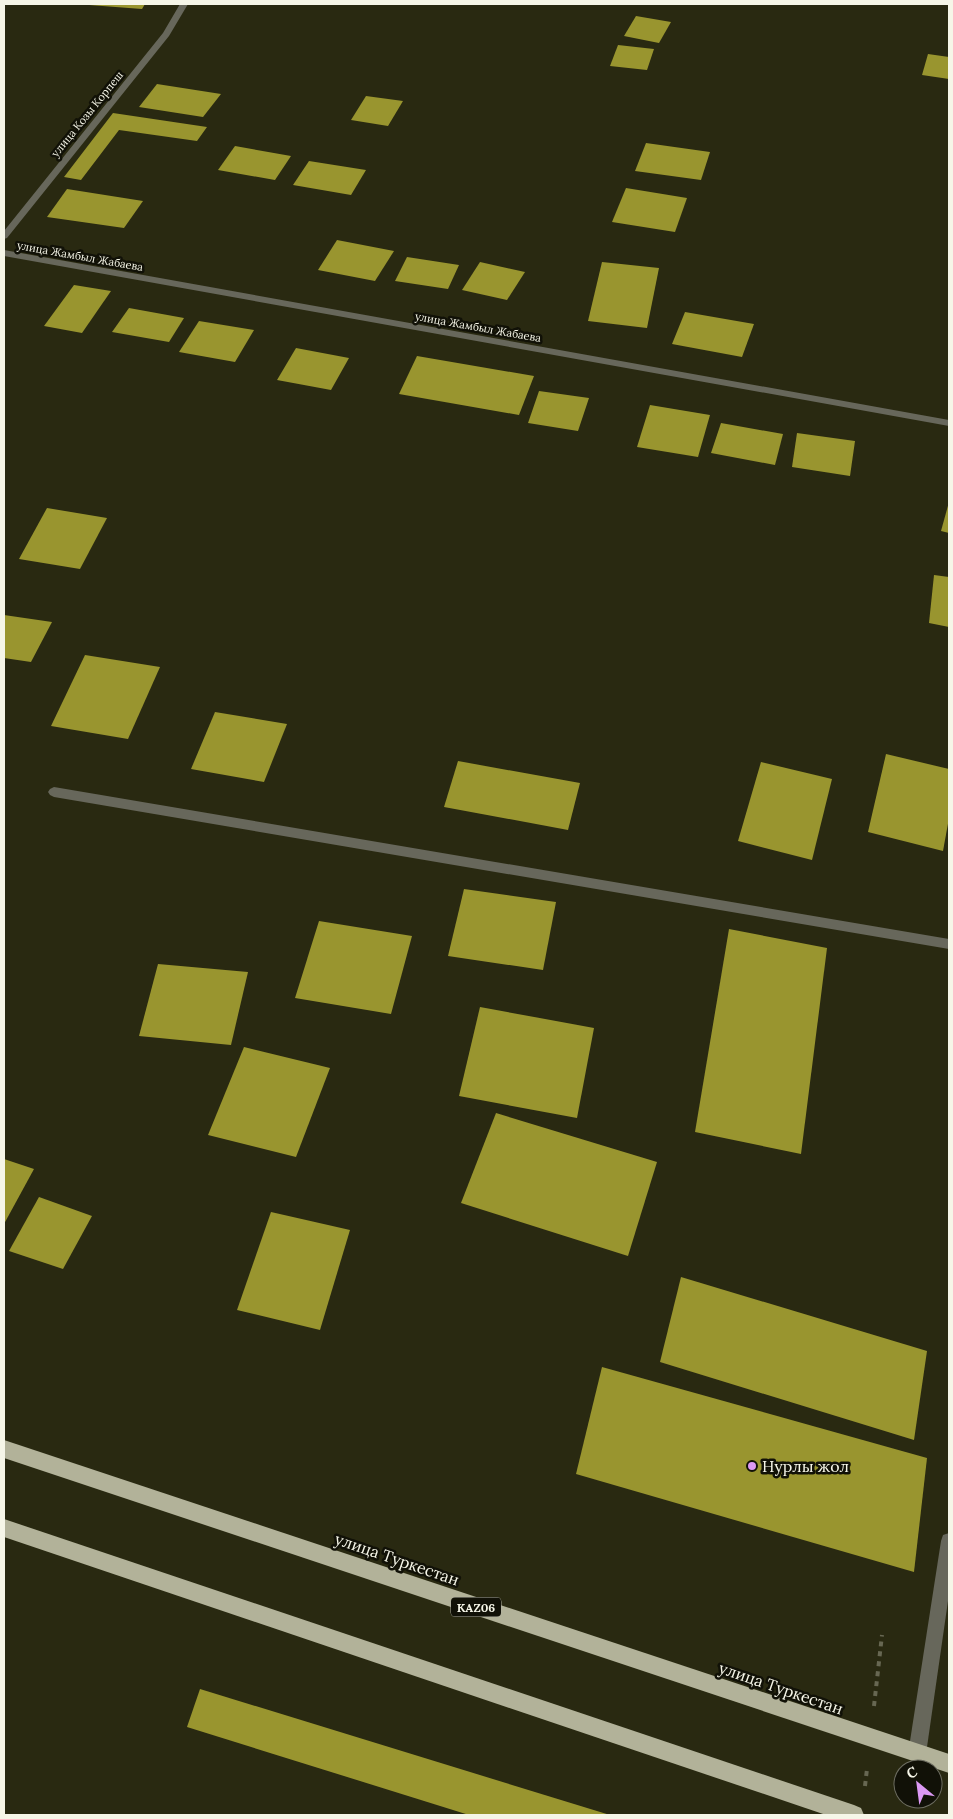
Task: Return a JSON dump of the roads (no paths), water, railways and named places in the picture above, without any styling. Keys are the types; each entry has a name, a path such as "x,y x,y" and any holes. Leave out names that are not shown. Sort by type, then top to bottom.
{"highway":[{"name":"улица Туркестан","path":"4,1449 949,1764"},
{"path":"4,1528 854,1815"}],"street":[{"name":"улица Козы Корпеш","path":"4,236 166,34 184,4"},
{"name":"улица Жамбыл Жабаева","path":"4,253 949,423"},
{"path":"54,792 949,944"},
{"path":"917,1754 949,1541"}],"place":[{"name":"Нурлы жол","path":"752,1466"}]}
